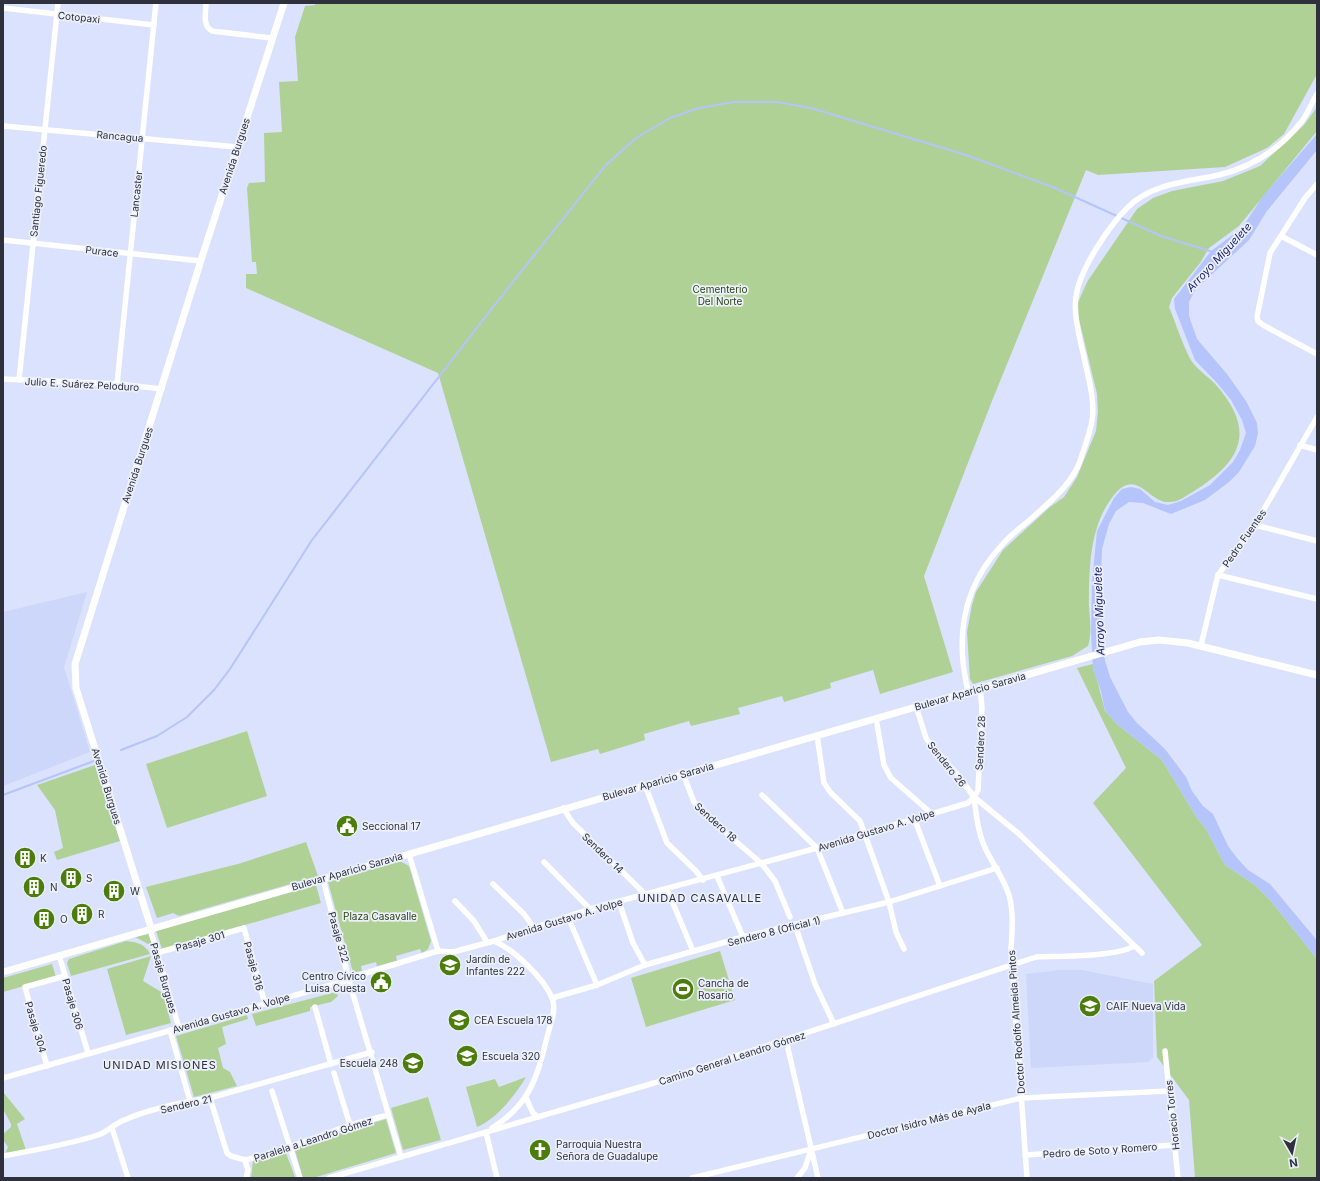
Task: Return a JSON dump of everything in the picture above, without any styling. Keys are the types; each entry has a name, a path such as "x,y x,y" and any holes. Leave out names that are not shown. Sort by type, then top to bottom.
{"street":[{"name":"Santiago Figueredo","path":"19,380 58,3"},
{"name":"Lancaster","path":"117,384 129,254 156,3"},
{"path":"206,3 205,23 206,26 212,31 272,38"},
{"name":"Avenida Burgues","path":"151,928 76,688 74,672 76,656 284,3"},
{"name":"Cotopaxi","path":"3,8 154,25"},
{"path":"968,691 962,656 963,626 965,609 974,584 987,562 1001,545 1065,486 1078,466 1088,438 1092,419 1092,399 1080,334 1076,298 1078,284 1088,262 1128,206 1154,191 1172,183 1218,175 1239,169 1269,154 1303,120 1317,94"},
{"name":"Rancagua","path":"3,126 237,147"},
{"path":"1317,184 1305,198 1270,253 1258,321 1317,354"},
{"path":"1281,236 1317,255"},
{"name":"Purace","path":"3,240 201,261"},
{"name":"Julio E. Suárez Peloduro","path":"3,379 117,384 162,389"},
{"name":"Pedro Fuentes","path":"1201,646 1218,575 1255,525 1317,416"},
{"path":"1300,445 1317,450"},
{"path":"1255,525 1317,542"},
{"path":"1218,575 1317,599"},
{"name":"Bulevar Aparicio Saravia","path":"3,972 563,808 1125,646 1159,640 1174,640 1317,675"},
{"name":"Sendero 28","path":"974,798 978,790 982,708 980,687"},
{"name":"Sendero 26","path":"916,706 926,738 957,774 974,798"},
{"path":"876,718 884,765 891,778 931,813"},
{"path":"817,735 824,784 831,793 860,821 889,902 896,932 904,949"},
{"name":"Sendero 18","path":"683,774 694,802 704,814 761,863 775,881 790,918"},
{"path":"645,785 667,843 696,871 703,880"},
{"path":"762,795 817,848 843,913"},
{"path":"974,798 1018,833 1142,953"},
{"name":"Avenida Gustavo A. Volpe","path":"3,1078 345,982 350,978 438,951 453,952 494,941 590,909 703,880 817,848 968,803 974,798"},
{"name":"Doctor Rodolfo Almeida Pintos","path":"974,798 977,827 1009,896 1013,916 1012,966 1027,1178"},
{"name":"Sendero 14","path":"563,808 573,823 646,895"},
{"path":"914,818 940,886"},
{"path":"409,854 438,951"},
{"path":"544,862 590,909"},
{"name":"Sendero 8 (Oficial 1)","path":"552,998 597,985 646,965 693,951 743,937 889,902 997,868"},
{"path":"717,876 743,937"},
{"name":"Pasaje 322","path":"323,879 401,1157"},
{"path":"493,884 524,914 534,928"},
{"path":"667,889 693,951"},
{"path":"455,901 474,921 487,942"},
{"path":"619,902 633,943 646,965"},
{"path":"568,917 597,985"},
{"path":"795,925 815,984 834,1024"},
{"name":"Pasaje Burgues","path":"151,928 179,1028"},
{"name":"Pasaje 301","path":"157,953 244,928"},
{"name":"Pasaje 316","path":"244,928 265,1004"},
{"path":"494,941 507,947 546,987 552,998 554,1008 535,1079 526,1098 515,1111 486,1132 497,1178"},
{"name":"Camino General Leandro Gómez","path":"329,1178 654,1083 1036,957 1062,958 1098,954 1127,950 1134,946"},
{"name":"Pasaje 306","path":"59,955 88,1053"},
{"name":"Pasaje 304","path":"47,1066 25,987 65,976"},
{"path":"315,1007 331,1064"},
{"path":"170,1030 190,1101"},
{"path":"786,1040 818,1178"},
{"name":"Horacio Torres","path":"1165,1051 1178,1178"},
{"name":"Sendero 21","path":"3,1156 46,1148 99,1134 122,1121 190,1101 210,1098 372,1052"},
{"path":"334,1073 350,1125"},
{"path":"272,1091 288,1146 300,1178"},
{"name":"Doctor Isidro Más de Ayala","path":"692,1178 1021,1098 1169,1091"},
{"name":"Paralela a Leandro Gómez","path":"210,1098 227,1153 237,1159 245,1160 270,1154 288,1146 350,1125 388,1115"},
{"path":"526,1098 533,1113 538,1117"},
{"path":"112,1128 128,1178"},
{"name":"Pedro de Soto y Romero","path":"1025,1155 1174,1145"},
{"path":"797,1178 805,1168 811,1150"},
{"path":"245,1160 248,1170 246,1178"}],"shaded area":[{"path":"87,592 64,667 90,752 3,786 3,612"},
{"name":"CAIF Nueva Vida","path":"1060,970 1082,970 1153,984 1153,1058 1148,1062 1031,1068 1026,974"}],"green space":[{"name":"Cementerio Del Norte","path":"315,3 1317,3 1317,74 1284,134 1267,148 1225,167 1098,175 1086,170 992,401 924,576 953,672 880,694 873,670 830,683 831,688 784,702 782,696 738,708 740,714 691,726 689,721 644,734 645,740 600,754 598,749 551,762 438,373 246,288 246,274 257,274 256,262 252,262 247,188 249,183 265,182 264,133 282,132 279,82 298,81 295,37 305,6 315,5"},
{"path":"1317,107 1317,131 1239,226 1209,248 1200,263 1172,298 1169,307 1183,344 1193,363 1217,386 1230,404 1238,421 1239,436 1236,449 1229,462 1218,474 1203,485 1183,498 1170,502 1162,501 1135,485 1128,485 1120,489 1111,499 1104,511 1098,523 1094,537 1089,579 1090,632 1088,646 1072,656 973,684 970,679 967,632 976,592 1003,550 1050,507 1064,497 1077,477 1096,431 1098,411 1097,394 1076,307 1087,282 1137,209 1153,198 1172,191 1223,181 1260,166 1304,125"},
{"path":"1093,664 1105,711 1118,725 1162,760 1197,818 1206,829 1225,865 1255,885 1271,901 1317,959 1317,1178 1195,1178 1189,1100 1157,1057 1154,981 1202,945 1093,803 1126,768 1077,668"},
{"path":"247,731 267,796 167,828 146,764"},
{"path":"95,765 120,841 57,860 54,852 63,848 55,810 37,785"},
{"path":"306,842 318,876 179,916 173,913 157,918 146,887 238,864"},
{"name":"Plaza Casavalle","path":"400,861 409,866 431,941 428,949 422,953 420,949 396,956 397,961 377,966 376,962 361,966 362,971 355,972 352,969 328,882"},
{"path":"316,885 321,903 162,949 156,931"},
{"path":"149,934 152,946 135,937"},
{"path":"126,941 140,944 146,948 150,954 71,976 67,963 69,959"},
{"name":"Cancha de Rosario","path":"720,951 735,1000 646,1027 631,978"},
{"path":"151,956 143,981 163,993 171,1023 126,1035 107,969"},
{"path":"52,964 56,977 3,992 3,978"},
{"path":"336,992 338,996 331,1002 310,1007 310,1011 256,1026 252,1014"},
{"path":"247,1015 248,1019 222,1027 226,1044 218,1048 223,1068 230,1072 237,1086 194,1097 176,1036"},
{"path":"526,1077 505,1106 491,1119 477,1127 466,1087 495,1079 499,1087"},
{"path":"3,1092 25,1119 17,1124 26,1150 5,1153 8,1147 3,1140 3,1134 11,1127 11,1124 3,1109"},
{"path":"428,1097 441,1140 403,1150 391,1108"},
{"path":"386,1119 396,1153 313,1178 303,1178 294,1147"},
{"path":"286,1153 295,1177 251,1178 253,1161"}],"water":[{"name":"Arroyo Miguelete","path":"1317,134 1317,150 1267,211 1249,240 1195,290 1189,302 1189,316 1197,339 1227,374 1246,401 1257,423 1258,433 1255,446 1239,472 1229,482 1205,500 1171,514 1143,503 1129,502 1116,511 1109,524 1102,549 1101,582 1104,598 1101,628 1105,661 1110,677 1128,712 1137,723 1165,749 1186,777 1192,791 1203,806 1213,814 1228,846 1237,858 1248,870 1270,884 1315,938 1317,942 1317,959 1271,901 1255,885 1225,865 1206,829 1197,818 1162,760 1118,725 1105,711 1101,691 1093,670 1091,632 1092,582 1097,531 1114,498 1122,489 1131,487 1140,489 1155,502 1168,505 1181,501 1210,485 1233,462 1240,450 1246,433 1242,420 1231,400 1195,360 1175,309 1174,299 1211,251 1242,228 1263,196"}],"waterway":[{"name":"Arroyo Miguelete","path":"121,750 157,736 187,717 214,690 230,669 312,540 605,166 636,138 670,118 699,108 734,102 776,102 811,108 966,155 1055,188 1161,236 1213,252"},
{"path":"3,795 94,761"}],"place":[{"name":"Seccional 17","path":"347,826"},
{"name":"K","path":"25,858"},
{"name":"S","path":"71,878"},
{"name":"N","path":"34,887"},
{"name":"W","path":"114,891"},
{"name":"R","path":"82,914"},
{"name":"O","path":"44,919"},
{"name":"Jardín de Infantes 222","path":"450,965"},
{"name":"Centro Cívico Luisa Cuesta","path":"381,982"},
{"name":"Cancha de Rosario","path":"683,989"},
{"name":"CAIF Nueva Vida","path":"1090,1006"},
{"name":"CEA Escuela 178","path":"459,1020"},
{"name":"Escuela 320","path":"467,1056"},
{"name":"Escuela 248","path":"413,1063"},
{"name":"Parroquia Nuestra Señora de Guadalupe","path":"540,1150"}],"district":[{"name":"UNIDAD CASAVALLE","path":"700,898"},
{"name":"UNIDAD MISIONES","path":"160,1065"}]}
